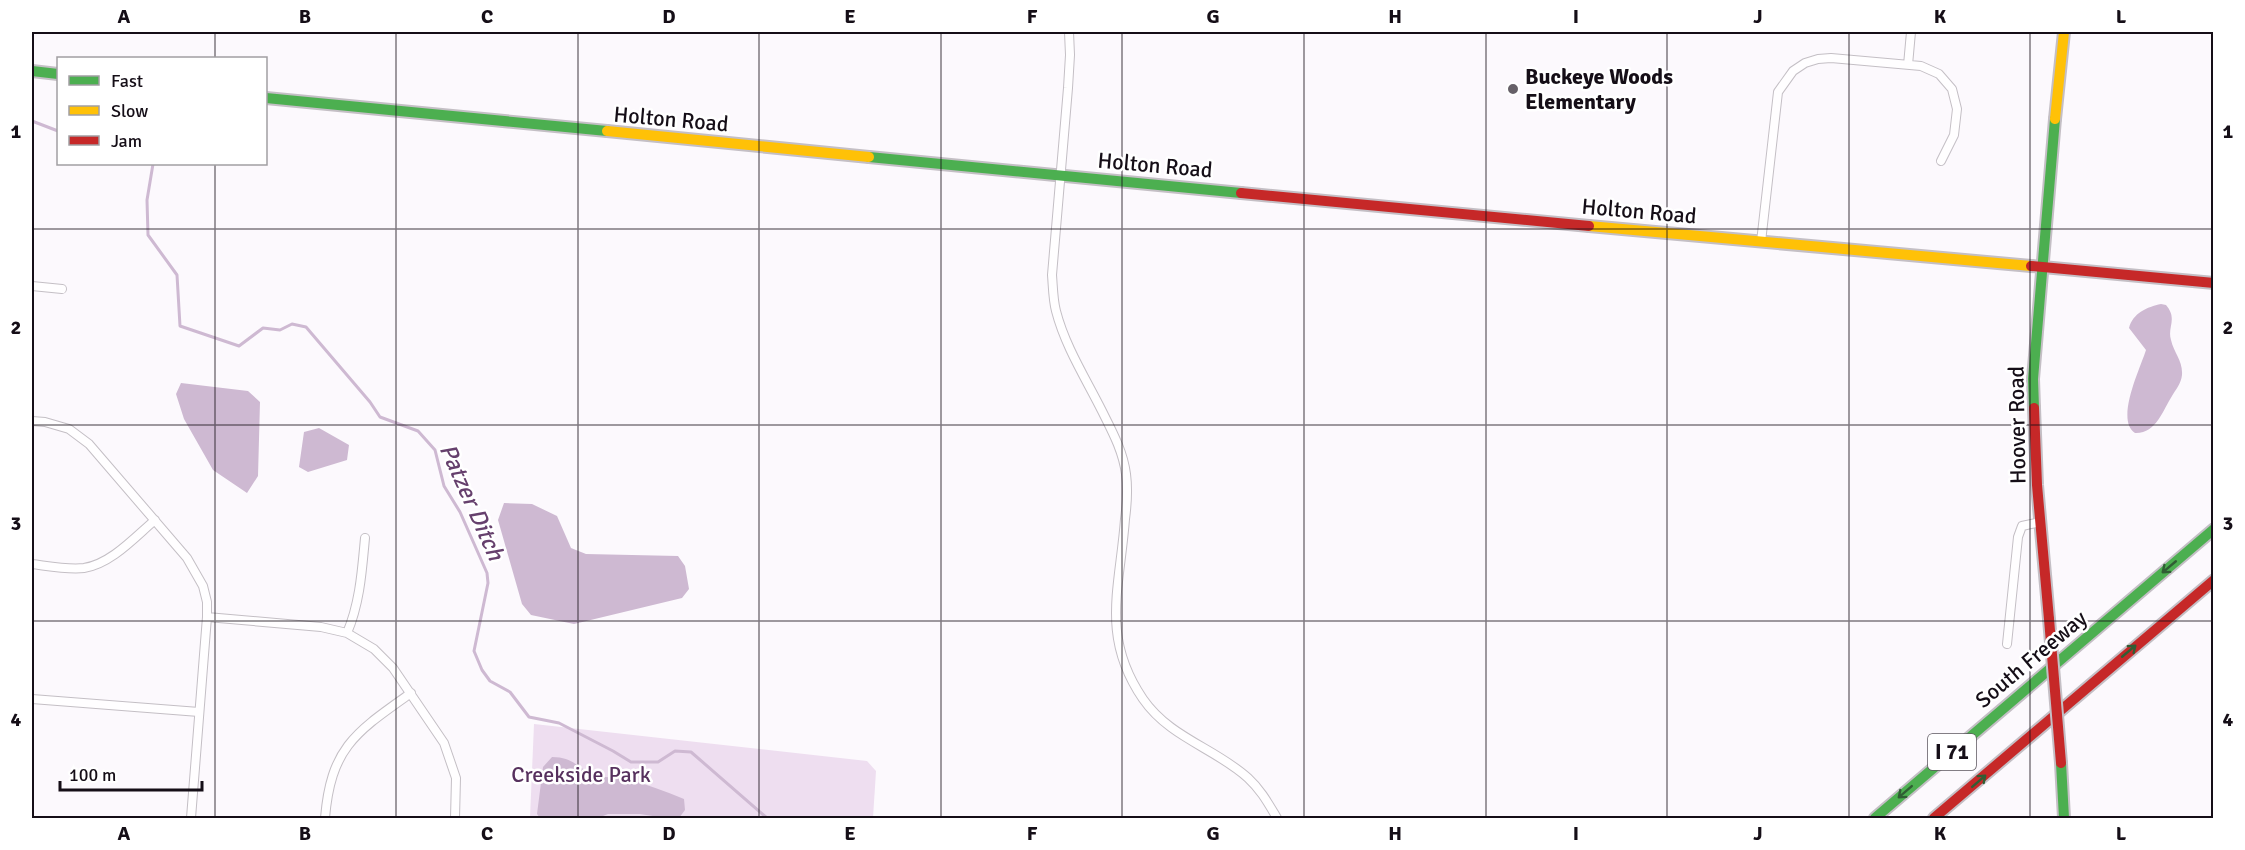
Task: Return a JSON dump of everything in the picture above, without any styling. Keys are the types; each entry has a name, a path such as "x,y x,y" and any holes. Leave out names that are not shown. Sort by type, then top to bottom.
{"main road":[{"name":"Hoover Road","path":"2064,32 2033,379 2040,522 2064,819"},
{"path":"32,71 57,74"},
{"name":"Holton Road","path":"267,98 1060,176 2214,284"},
{"name":"South Freeway","path":"1875,819 2214,529"},
{"name":"I 71","path":"1934,819 2214,580"}],"street":[{"path":"1069,32 1068,88 1052,275 1056,312 1079,365 1117,441 1126,473 1125,527 1114,609 1117,636 1126,668 1144,700 1158,717 1173,731 1234,767 1248,778 1264,795 1276,819"},
{"path":"1908,65 1911,32"},
{"path":"1761,242 1775,105 1784,80 1799,67 1818,59 1831,58 1920,66 1939,74 1952,89 1958,109 1954,135 1941,161"},
{"path":"32,286 62,289"},
{"path":"32,421 69,429 89,444 187,558 203,586 207,602 207,617 191,819"},
{"path":"32,564 83,568 96,564 118,552 154,520"},
{"path":"2007,644 2018,537 2022,526 2040,522"},
{"path":"347,633 354,617 359,591 365,538"},
{"path":"207,617 321,627 347,633 374,649 393,668 444,743 456,778 455,819"},
{"path":"326,819 330,782 343,750 367,724 411,693"},
{"path":"32,699 199,712"}],"green space":[{"name":"Creekside Park","path":"534,724 867,761 876,771 873,818 530,818"}],"shaded area":[{"path":"2161,304 2166,305 2171,315 2170,335 2181,365 2181,378 2154,425 2148,430 2135,433 2129,426 2128,406 2146,350 2129,328 2134,318 2141,312"},
{"path":"181,383 248,391 260,402 258,476 247,493 213,470 184,419 176,394"},
{"path":"319,428 349,445 347,460 308,472 299,467 304,432"},
{"path":"504,503 532,504 557,516 571,548 586,554 678,556 685,566 689,589 682,598 574,624 531,615 522,604 498,520"},
{"path":"552,757 571,761 598,776 626,779 670,793 684,799 685,810 679,818 608,814 598,818 540,818 537,814 543,767"}],"waterway":[{"name":"Patzer Ditch","path":"32,121 57,131"},
{"name":"Patzer Ditch","path":"153,165 147,200 148,235 177,275 180,326 239,346 263,328 280,330 292,324 306,327 370,402 380,417 418,431 435,450 444,486 460,512 487,573 488,583 474,651 482,670 490,681 510,692 529,717 559,723 631,762 658,762 675,751 691,752 767,818"}],"traffic: fast":[{"path":"32,71 57,74"},
{"path":"267,98 607,131"},
{"path":"2034,408 2033,379 2055,119"},
{"path":"869,157 1241,193"},
{"path":"1875,818 2214,529"},
{"path":"2061,763 2064,818"}],"traffic: slow":[{"path":"2055,119 2064,32"},
{"path":"607,131 869,157"},
{"path":"1589,226 2031,266"}],"traffic: jam":[{"path":"1241,193 1589,226"},
{"path":"2031,266 2214,283"},
{"path":"2034,408 2037,485 2049,619"},
{"path":"1934,818 2214,580"},
{"path":"2049,619 2061,763"}],"place":[{"name":"Buckeye Woods Elementary","path":"1513,89"}]}
